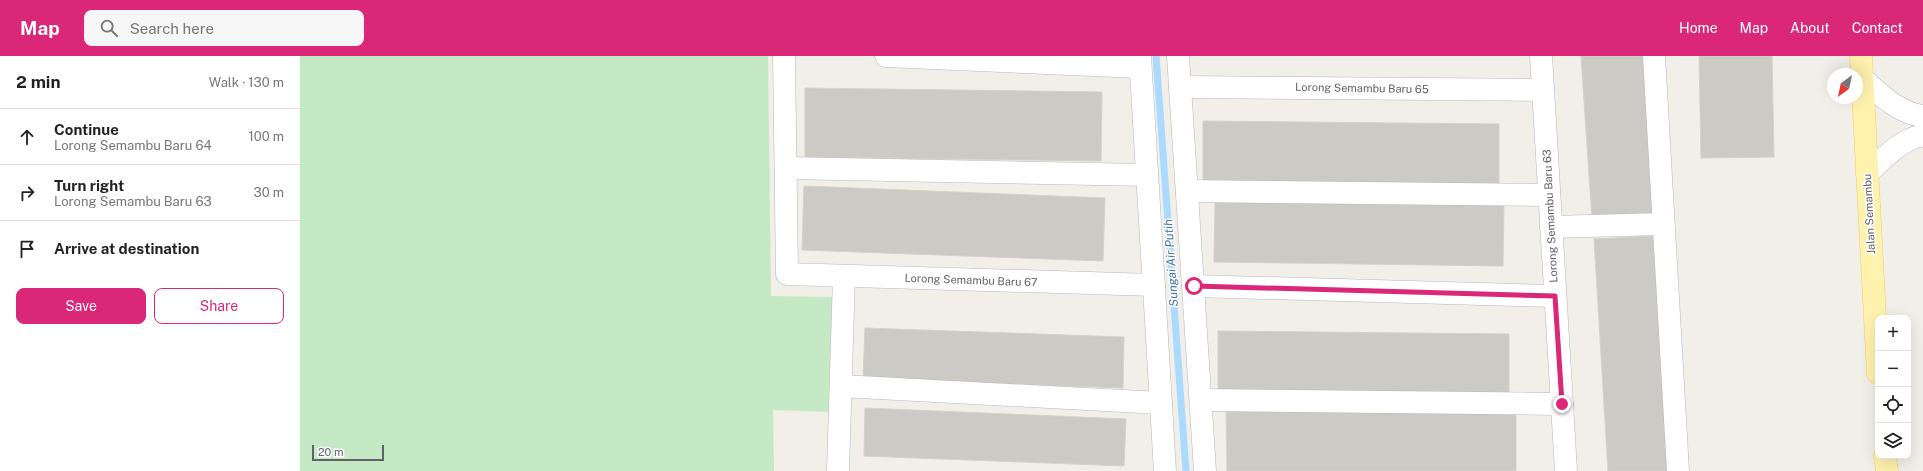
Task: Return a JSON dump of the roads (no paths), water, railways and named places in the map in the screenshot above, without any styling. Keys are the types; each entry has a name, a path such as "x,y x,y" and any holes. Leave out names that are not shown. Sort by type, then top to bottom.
{"main road":[{"name":"Jalan Semambu","path":"1861,56 1862,68"},
{"name":"Jalan Semambu","path":"1863,97 1877,351"},
{"path":"1885,459 1887,471"}],"street":[{"path":"784,56 786,168 1147,175"},
{"path":"886,56 1140,61 1165,471"},
{"path":"1178,56 1205,471"},
{"name":"Lorong Semambu Baru 63","path":"1541,56 1566,471"},
{"path":"1654,56 1678,471"},
{"path":"1863,79 1888,102 1912,115 1923,116"},
{"name":"Lorong Semambu Baru 65","path":"1180,87 1543,90"},
{"path":"1867,174 1894,148 1917,136 1923,135"},
{"name":"Lorong Semambu Baru 67","path":"786,168 787,274 1154,285"},
{"path":"1187,192 1549,195"},
{"path":"1551,227 1663,224"},
{"path":"838,471 844,276"},
{"path":"1194,286 1555,296"},
{"path":"841,386 1161,403"},
{"path":"1201,400 1562,404"}],"waterway":[{"name":"Sungai Air Putih","path":"1156,56 1186,471"}]}
